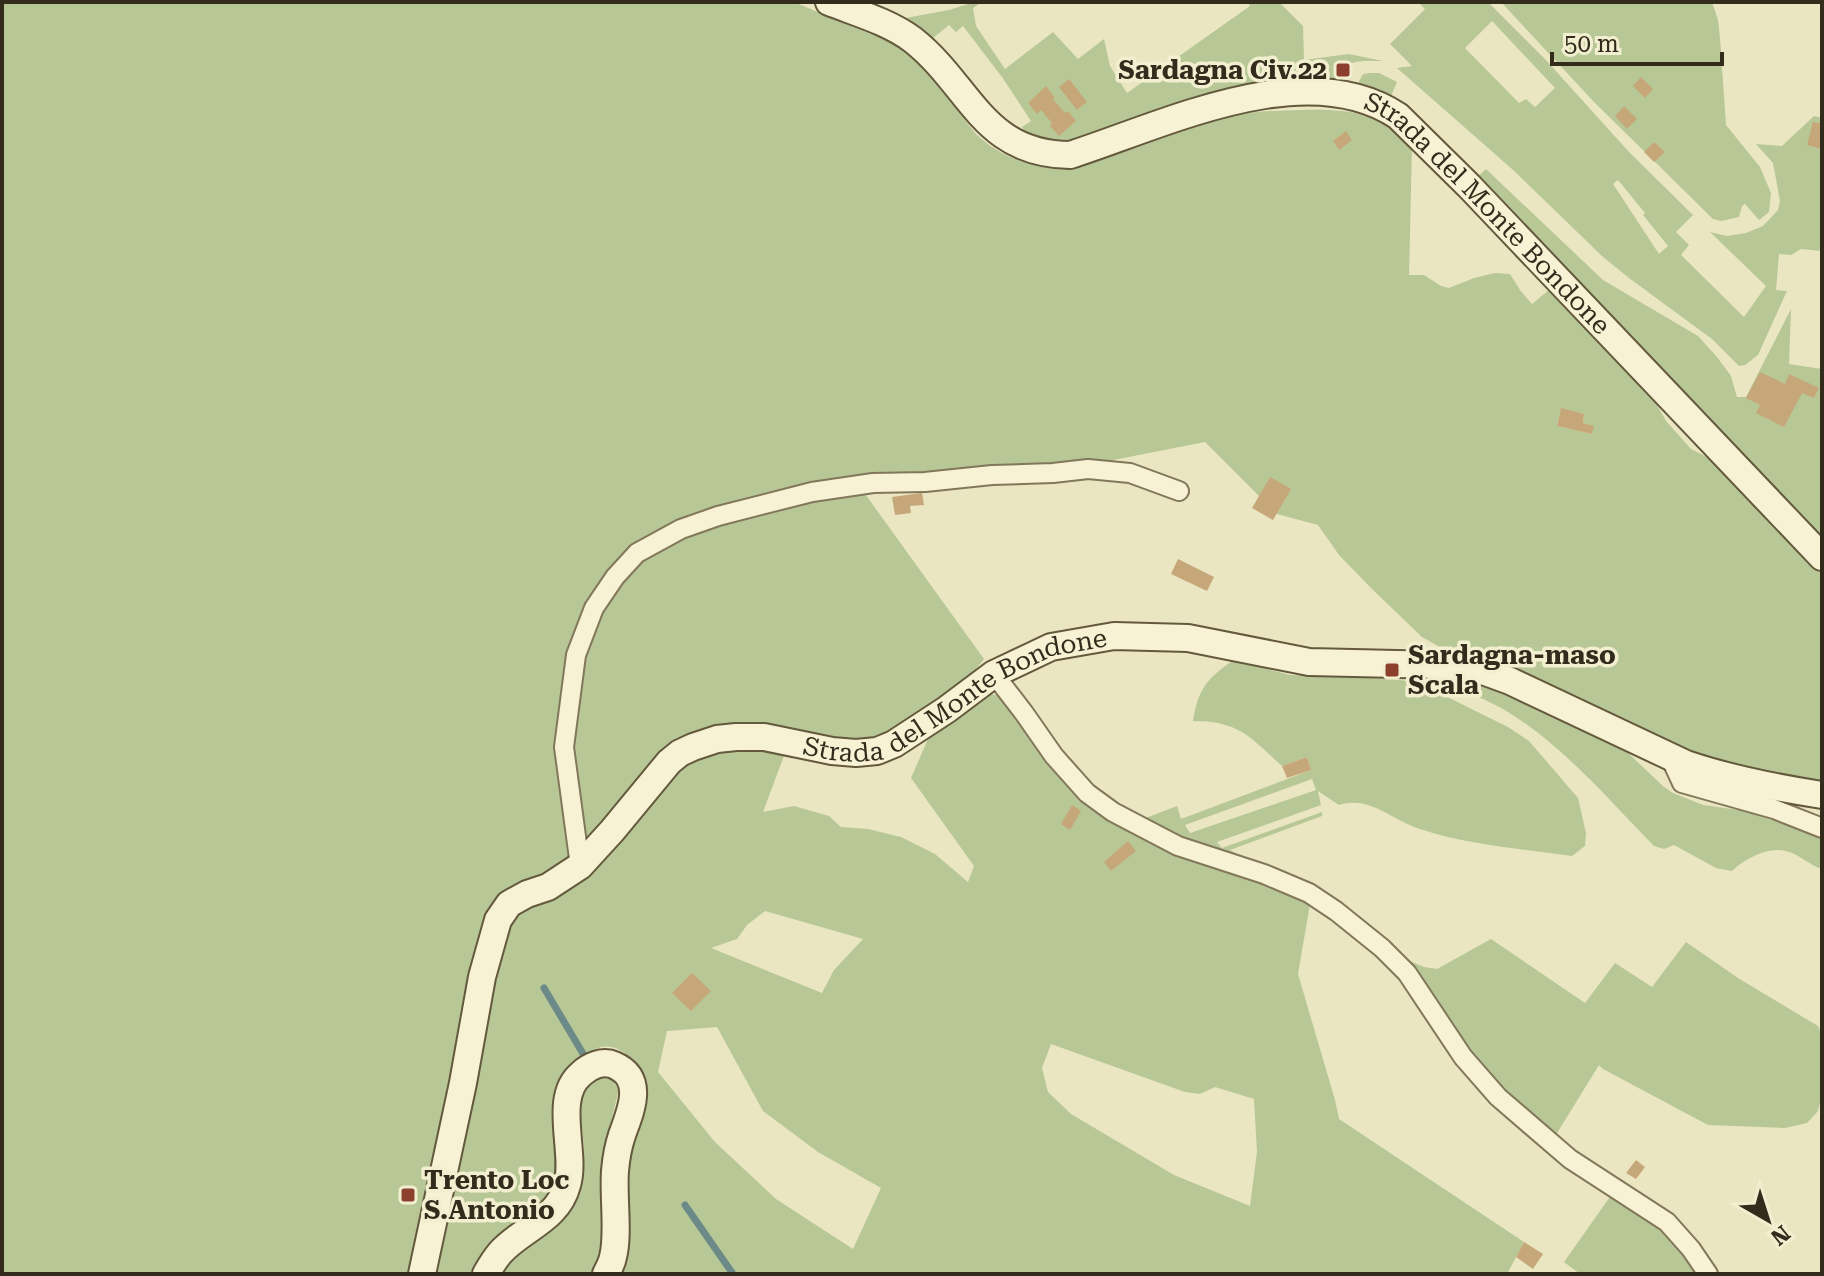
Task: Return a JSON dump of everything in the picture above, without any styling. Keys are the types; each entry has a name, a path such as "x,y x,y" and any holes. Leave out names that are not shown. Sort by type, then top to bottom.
{"street":[{"name":"Strada del Monte Bondone","path":"829,2 911,38 996,130 1034,151 1070,155 1199,109 1260,96 1305,91 1346,96 1386,108 1469,186 1822,557"},
{"path":"580,866 564,747 576,655 594,608 615,577 637,553 681,529 718,516 812,492 861,484 1088,469 1130,473 1179,491"},
{"name":"Strada del Monte Bondone","path":"422,1274 482,977 498,920 509,904 548,887 580,866 669,762 693,747 717,739 764,737 832,751 877,751 920,727 994,674 1051,647 1114,636 1188,638 1309,662 1480,670 1706,771 1822,795"},
{"path":"994,674 1054,756 1087,793 1113,812 1178,846 1264,874 1309,893 1382,948 1407,973 1463,1057 1498,1097 1570,1159 1667,1222 1708,1274"},
{"path":"1670,757 1682,783 1774,809 1822,828"},
{"path":"486,1274 501,1252 548,1217 565,1194 570,1175 568,1092 573,1081 590,1067 607,1063 623,1070 634,1094 617,1157 615,1243 606,1274"}],"green space":[{"path":"2,2 794,2 904,48 976,134 1004,154 1051,167 1101,160 1189,128 1241,114 1323,110 1369,117 1392,128 1412,146 1409,275 1424,275 1449,288 1495,273 1510,274 1532,304 1549,290 1653,398 1666,421 1691,449 1715,461 1822,574 1822,782 1737,767 1686,751 1500,666 1447,651 1422,637 1371,588 1339,555 1318,525 1277,514 1205,442 1098,463 994,467 678,523 588,609 559,747 570,857 553,874 486,921 413,1274 2,1274","holes":["1561,409 1584,414 1583,423 1593,426 1592,434 1557,426"]},
{"path":"982,2 973,8 976,26 1005,69 1053,32 1078,59 1104,39 1110,66 1127,93 1250,6 1247,2 1279,2 1303,26 1304,60 1349,54 1383,61 1360,61 1347,65 1338,75 1336,83 1057,142 1027,138 1022,127 1031,121 963,26 956,32 949,25 932,39 895,20"},
{"path":"1418,2 1488,2 1545,59 1629,152 1693,215 1676,232 1689,245 1681,255 1744,317 1766,286 1710,232 1727,236 1763,226 1778,210 1780,201 1773,163 1756,144 1782,146 1814,116 1822,118 1822,251 1801,249 1791,255 1779,254 1776,290 1787,291 1758,355 1739,366 1712,339 1602,256 1512,169 1397,68 1412,66 1390,44 1425,9","holes":["1492,21 1555,88 1535,107 1526,99 1519,103 1465,48","1618,180 1668,246 1659,254 1613,184"]},
{"path":"1501,2 1712,2 1718,20 1726,125 1760,167 1771,193 1769,212 1759,220 1745,204 1739,217 1721,221 1713,219 1593,101"},
{"path":"1379,73 1397,82 1391,96 1356,87 1363,74"},
{"path":"1486,169 1603,280 1698,336 1731,376 1737,397 1746,397 1791,309 1789,364 1822,369 1822,540 1476,178"},
{"path":"863,491 984,659 971,675 898,729 879,738 867,741 696,732 676,738 665,746 582,847 569,742 580,653 599,609 638,558 723,518"},
{"path":"1234,660 1290,675 1417,682 1508,727 1529,741 1578,798 1586,833 1585,846 1572,856 1457,839 1420,829 1360,803 1339,805 1318,791 1321,805 1217,842 1222,848 1322,812 1322,816 1230,850 1239,855 1228,859 1143,819 1177,806 1181,819 1311,770 1307,757 1282,766 1243,733 1222,724 1193,721 1205,685","holes":["1312,779 1316,790 1190,833 1185,825"]},
{"path":"1441,679 1490,688 1627,752 1673,793 1703,805 1746,811 1822,838 1822,869 1791,852 1772,850 1743,862 1732,871 1716,868 1674,845 1664,849 1654,846 1583,772 1544,738 1503,709"},
{"path":"989,694 996,695 1005,701 1075,788 1310,904 1298,974 1339,1119 1524,1242 1507,1274 617,1274 625,1180 646,1105 647,1090 646,1082 632,1059 617,1049 601,1047 580,1060 552,1194 477,1274 435,1274 502,950 510,922 517,914 563,890 595,868 674,774 702,758 734,751 785,753 763,812 794,806 829,816 841,827 868,829 901,837 935,854 968,882 974,866 911,778 928,739","holes":["765,911 863,939 834,970 822,993 711,948 737,939 747,925","717,1027 763,1111 818,1152 881,1188 853,1249 776,1199 715,1142 658,1072 667,1031","1051,1044 1185,1092 1200,1094 1215,1087 1254,1099 1257,1152 1250,1206 1174,1175 1071,1114 1048,1092 1042,1068"]},
{"path":"1491,939 1585,1003 1615,963 1652,987 1686,942 1738,978 1818,1026 1822,1034 1822,1094 1818,1111 1807,1123 1785,1128 1708,1125 1599,1065 1554,1138 1486,1077 1405,959 1437,969"},
{"path":"604,1077 613,1081 618,1093 609,1131 601,1274 497,1274 516,1255 559,1224 574,1202 584,1161 582,1098 592,1081"},
{"path":"1612,1194 1657,1223 1701,1274 1580,1274 1564,1262"}],"building":[{"path":"1641,77 1653,89 1645,98 1633,86"},
{"path":"1069,79 1087,102 1077,110 1059,87"},
{"path":"1046,86 1065,113 1068,111 1076,121 1059,136 1041,110 1037,114 1028,103"},
{"path":"1624,106 1637,119 1627,129 1615,116"},
{"path":"1813,122 1822,124 1822,149 1807,145"},
{"path":"1346,131 1352,140 1339,150 1333,141"},
{"path":"1654,142 1665,152 1654,162 1644,152"},
{"path":"1760,372 1785,384 1789,374 1819,388 1814,398 1802,393 1784,427 1756,413 1760,405 1746,398"},
{"path":"1561,408 1584,414 1583,423 1594,426 1592,434 1557,426"},
{"path":"1270,477 1291,489 1273,520 1252,508"},
{"path":"922,493 924,505 910,506 911,513 895,515 892,497"},
{"path":"1178,559 1214,577 1207,591 1171,574"},
{"path":"1307,757 1311,770 1287,778 1282,766"},
{"path":"1072,805 1081,811 1070,830 1061,824"},
{"path":"1128,841 1136,851 1111,871 1104,862"},
{"path":"692,973 711,991 691,1011 672,993"},
{"path":"1636,1160 1645,1167 1636,1179 1626,1173"},
{"path":"1524,1242 1543,1254 1533,1269 1516,1257"}],"waterway":[{"path":"544,988 585,1057"},
{"path":"685,1205 733,1274"}],"place":[{"name":"Sardagna Civ.22","path":"1343,70"},
{"name":"Sardagna-maso Scala","path":"1392,670"},
{"name":"Trento Loc S.Antonio","path":"408,1195"}]}
